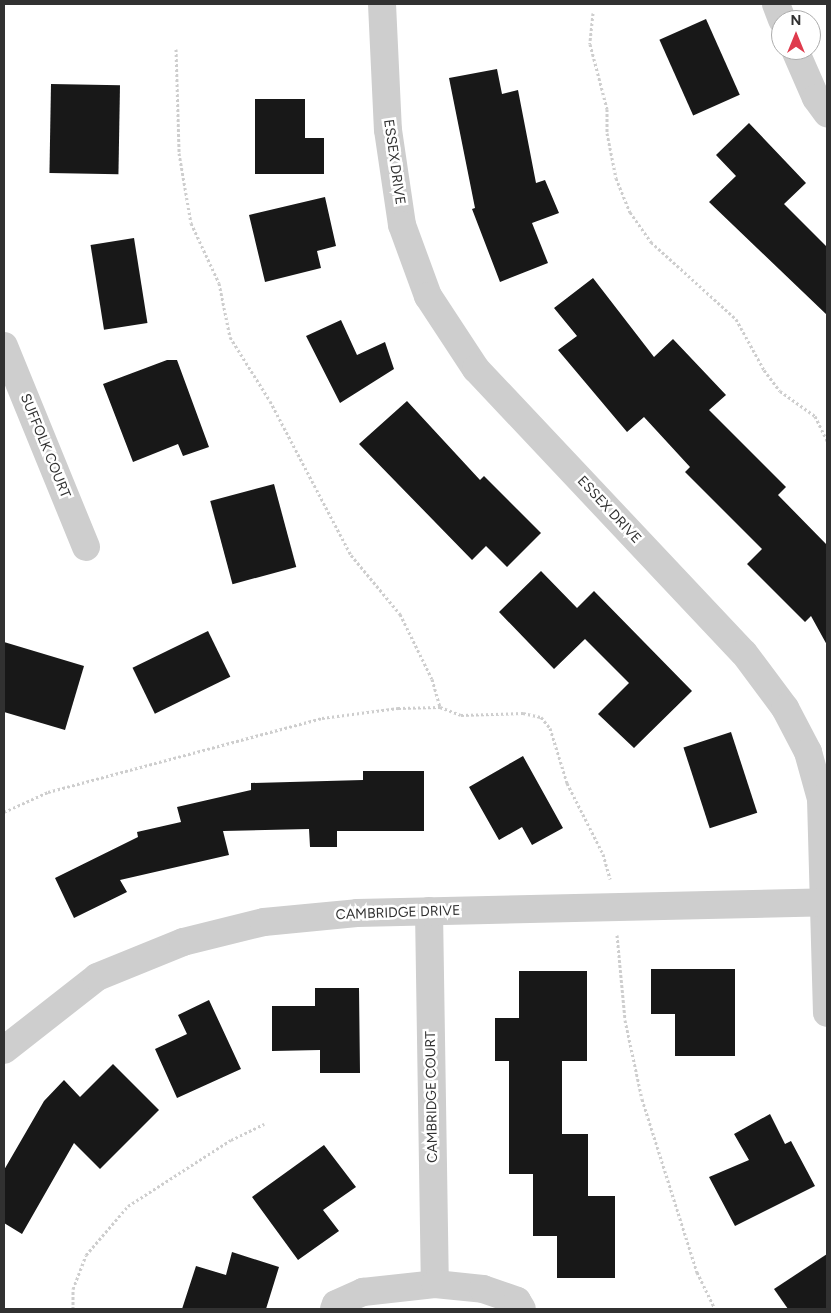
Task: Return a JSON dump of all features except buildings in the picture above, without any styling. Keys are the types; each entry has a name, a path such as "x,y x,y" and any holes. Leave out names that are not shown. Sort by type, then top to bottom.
{"street":[{"name":"ESSEX DRIVE","path":"382,4 388,130 402,225 428,296 476,369 744,653 785,708 808,752 821,799 827,1013"},
{"path":"799,60 816,98 827,113"},
{"name":"SUFFOLK COURT","path":"4,346 86,547"},
{"name":"CAMBRIDGE DRIVE","path":"4,1050 97,978 183,942 264,922 429,911 825,902"},
{"name":"CAMBRIDGE COURT","path":"429,911 435,1284"},
{"path":"334,1309 336,1304 363,1292 435,1284 483,1290 517,1301 522,1309"}],"path":[{"path":"593,13 590,44 607,109 607,133 616,178 630,212 651,242 736,319 764,370 780,392 815,416 827,441"},
{"path":"176,49 179,153 191,223 219,283 230,337 270,401 351,555 400,614 432,679 440,707"},
{"path":"73,1309 73,1290 86,1255 128,1206 231,1140 264,1124"}]}
